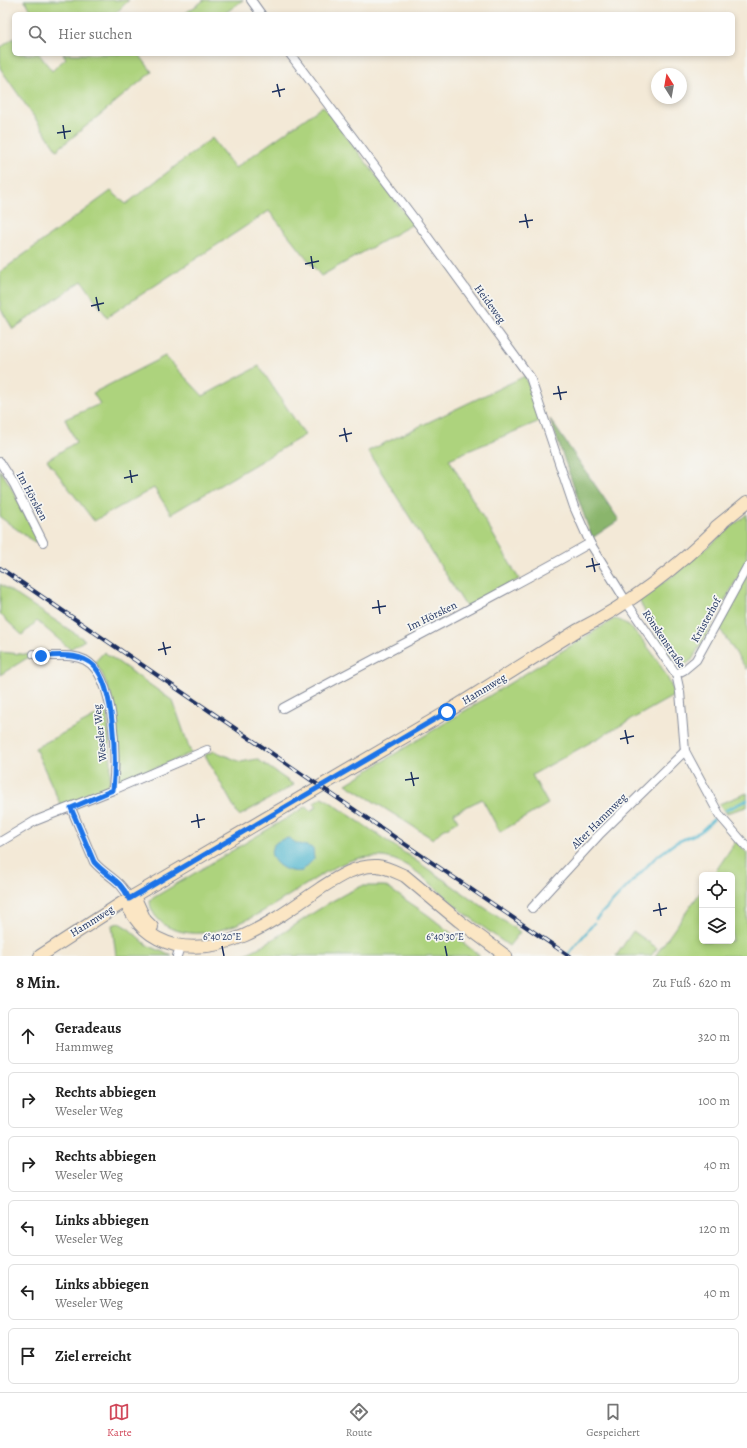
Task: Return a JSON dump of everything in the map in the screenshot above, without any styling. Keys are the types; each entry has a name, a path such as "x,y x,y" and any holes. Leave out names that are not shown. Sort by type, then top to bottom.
{"main road":[{"name":"Hammweg","path":"40,956 129,898 460,704 578,630 600,619 624,598 747,502"},
{"path":"129,898 145,920 177,949 200,950 223,947 250,937 340,876 359,869 377,866 405,876 459,921 506,956"}],"street":[{"path":"251,0 260,12"},
{"name":"Heideweg","path":"291,56 527,373 534,387 574,506 590,543 624,598"},
{"name":"Im Hörsken","path":"0,462 14,484 43,542"},
{"name":"Im Hörsken","path":"283,708 393,648 501,594 590,543"},
{"name":"Krüsterhof","path":"676,674 684,670 696,660 747,567"},
{"name":"Rönskenstraße","path":"624,598 676,674 680,692 685,752 720,816 747,847"},
{"name":"Weseler Weg","path":"34,654 41,656 76,656 94,666 106,691 112,723 115,743 113,790"},
{"path":"0,842 35,821 71,808 207,750"},
{"name":"Alter Hammweg","path":"532,908 599,835 685,752"},
{"path":"71,808 94,862 99,868 119,882 125,889 129,898"}],"green space":[{"path":"24,0 129,0 117,12 33,12"},
{"path":"243,0 227,12 187,12 203,1"},
{"path":"12,39 12,56 41,56 52,71 66,58 64,56 140,56 152,72 57,150 0,68 0,48"},
{"path":"323,106 413,224 321,276 269,211 107,317 82,281 13,329 0,308 0,272 111,191 126,204 212,138 235,168"},
{"path":"165,356 203,396 259,366 305,435 171,514 154,488 94,521 47,460 76,442 65,419 100,404 93,393"},
{"path":"525,376 542,420 449,459 519,579 467,608 368,451"},
{"path":"550,419 619,520 592,538"},
{"path":"0,470 10,485 38,540 34,542 0,517"},
{"path":"747,514 747,561 692,660 683,666 671,656 665,647 652,627 639,600 675,574"},
{"path":"747,573 747,670 718,626"},
{"path":"0,584 85,640 70,649 37,621 22,635 0,614"},
{"path":"614,619 622,621 640,637 657,660 673,690 677,691 677,694 532,775 548,804 500,832 482,799 454,813 458,821 440,832 433,839 346,784"},
{"path":"0,652 32,655 0,675"},
{"path":"104,652 173,701 191,753 118,784 117,736 113,705 109,690 95,662"},
{"path":"107,710 111,763 109,788 62,808 35,748"},
{"path":"214,751 241,762 257,759 294,785 239,816 205,755"},
{"path":"747,793 747,807 726,813 719,804"},
{"path":"323,797 520,932 509,946 462,911 422,876 404,864 383,857 368,857 348,861 325,873 259,914 235,925 212,932 189,933 166,926 155,915 150,905 150,901 153,898 307,806 310,811 317,807 314,802"},
{"path":"736,841 747,853 747,956 655,956 699,894 699,944 735,944 735,872 715,872"},
{"path":"362,886 385,886 428,915 480,956 241,956 272,940 346,893"},
{"path":"119,923 129,929 147,945 172,956 116,956 112,925"},
{"path":"633,931 657,948 651,956 616,956"}],"water":[{"path":"289,838 296,843 313,848 314,859 302,871 284,869 277,864 273,858 271,852 273,846 279,841"}],"waterway":[{"path":"726,810 747,800"},
{"path":"596,919 655,858 675,843 700,832 714,819"},
{"path":"567,956 594,923"}],"railway":[{"path":"0,568 569,956"}],"route":[{"path":"41,656 76,656 85,660 94,666 106,691 115,743 113,790 71,808 94,862 99,868 119,882 125,889 129,899 447,712"}]}
